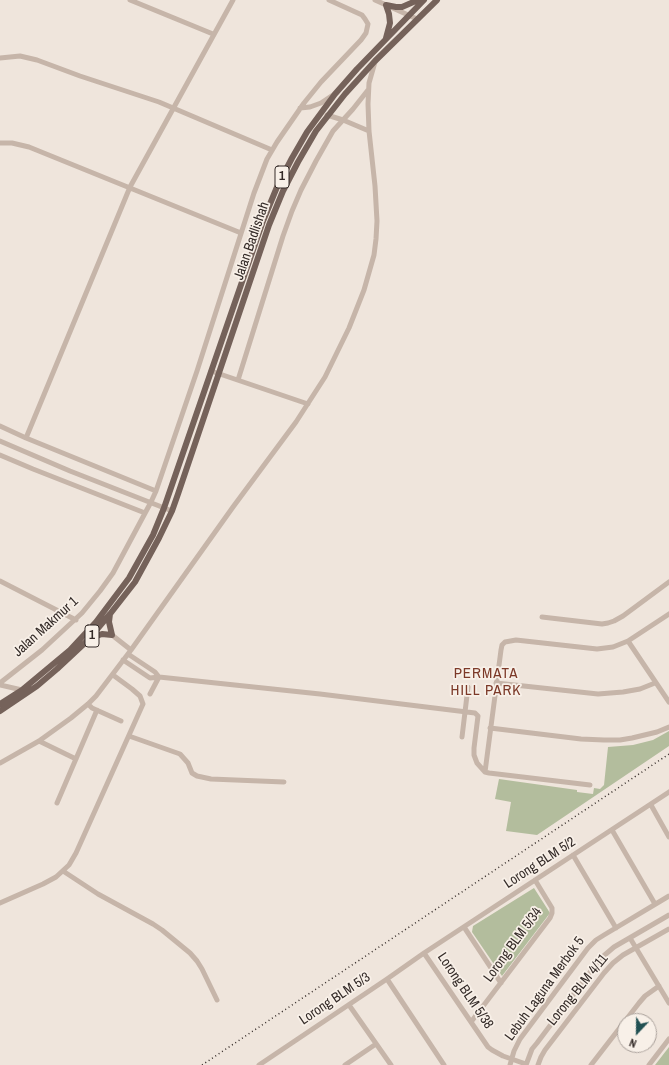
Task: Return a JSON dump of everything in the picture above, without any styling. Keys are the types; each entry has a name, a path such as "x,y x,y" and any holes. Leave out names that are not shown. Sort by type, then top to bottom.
{"main road":[{"path":"386,4 402,7 418,0"},
{"name":"Jalan Badlishah","path":"164,508 263,221 277,187 307,132 336,94 424,0"},
{"name":"Jalan Badlishah","path":"172,511 269,225 283,191 298,162 327,115 345,94 375,61 437,0"},
{"path":"384,41 388,33 390,23 386,4"},
{"name":"1","path":"0,704 22,690 70,650 96,622 129,578 153,535 164,508"},
{"name":"1","path":"0,711 37,686 90,638 135,582 172,511"},
{"path":"90,638 102,634 112,635 109,622 110,614"}],"street":[{"path":"130,0 214,34"},
{"path":"26,438 130,187 172,108 233,0"},
{"name":"Jalan Makmur 1","path":"0,684 76,620 113,573 151,502 197,371 254,193 272,150 300,108 321,82 361,40 367,30 368,24 362,15 329,0"},
{"path":"375,0 417,19"},
{"path":"0,58 20,56 37,60 141,96 272,150"},
{"path":"0,763 39,741 71,718 96,696 113,675 296,422 325,377 349,328 364,290 374,255 377,221 369,132 368,90 375,61"},
{"path":"238,380 283,236 301,190 333,131 368,90"},
{"path":"300,108 310,107 321,103 336,94"},
{"path":"327,115 343,120 369,132"},
{"path":"0,143 12,143 29,147 241,233"},
{"path":"211,371 308,404"},
{"path":"0,426 156,491"},
{"path":"0,441 70,471 172,511"},
{"path":"0,455 145,513"},
{"path":"0,582 76,620"},
{"path":"542,617 602,624 608,623 623,616 669,582"},
{"path":"485,772 500,650 502,645 506,642 516,640 597,649 613,647 628,641 668,617"},
{"path":"112,635 129,652 155,672 159,677"},
{"path":"628,641 669,702"},
{"path":"123,660 150,678 159,677 320,694 475,713 478,716 474,755 477,763 485,772 590,785"},
{"path":"0,902 43,884 63,871 69,865 76,853 142,707 143,702 140,696 113,675"},
{"path":"150,694 159,677"},
{"path":"496,683 598,694 640,689 655,683"},
{"path":"0,684 22,690"},
{"path":"462,737 468,687"},
{"path":"88,704 92,708 122,721"},
{"path":"57,804 97,710"},
{"path":"490,728 581,739 604,740 632,738 657,732 669,727"},
{"path":"129,736 180,754 188,763 192,772 197,776 211,780 284,782"},
{"path":"39,741 76,759"},
{"name":"Lorong BLM 5/2","path":"424,953 669,792"},
{"path":"651,805 669,837"},
{"path":"612,830 655,904"},
{"path":"573,855 616,928"},
{"path":"63,871 98,894 154,924 190,953 202,969 217,1000"},
{"name":"Lorong BLM 5/34","path":"471,1022 550,918 552,908 535,880"},
{"name":"Lebuh Laguna Merbok 5","path":"511,1062 520,1038 588,948 596,940 669,896"},
{"name":"Lebuh Laguna Merbok 5","path":"526,1065 534,1046 600,959 614,947 669,915"},
{"path":"464,927 501,983"},
{"name":"Lorong BLM 4/11","path":"538,1065 545,1050 613,963 623,955 669,928"},
{"path":"630,938 669,1003"},
{"name":"Lorong BLM 5/3","path":"260,1065 424,953"},
{"name":"Lorong BLM 5/38","path":"424,953 490,1049 511,1062 526,1065"},
{"path":"387,979 444,1065"},
{"path":"592,1065 639,1002 659,986"},
{"path":"349,1005 391,1065"},
{"path":"649,1065 669,1039"},
{"path":"345,1065 376,1044"}],"green space":[{"path":"669,731 669,746 537,835 506,831 511,802 495,799 499,779 577,790 577,792 593,794 594,788 600,789 604,785 608,747 633,745 653,740"},
{"path":"534,888 550,913 502,976 472,932 473,926"},
{"path":"669,1047 669,1065 655,1065"}],"railway":[{"path":"202,1065 669,754"}],"district":[{"name":"PERMATA HILL PARK","path":"486,682"}]}
